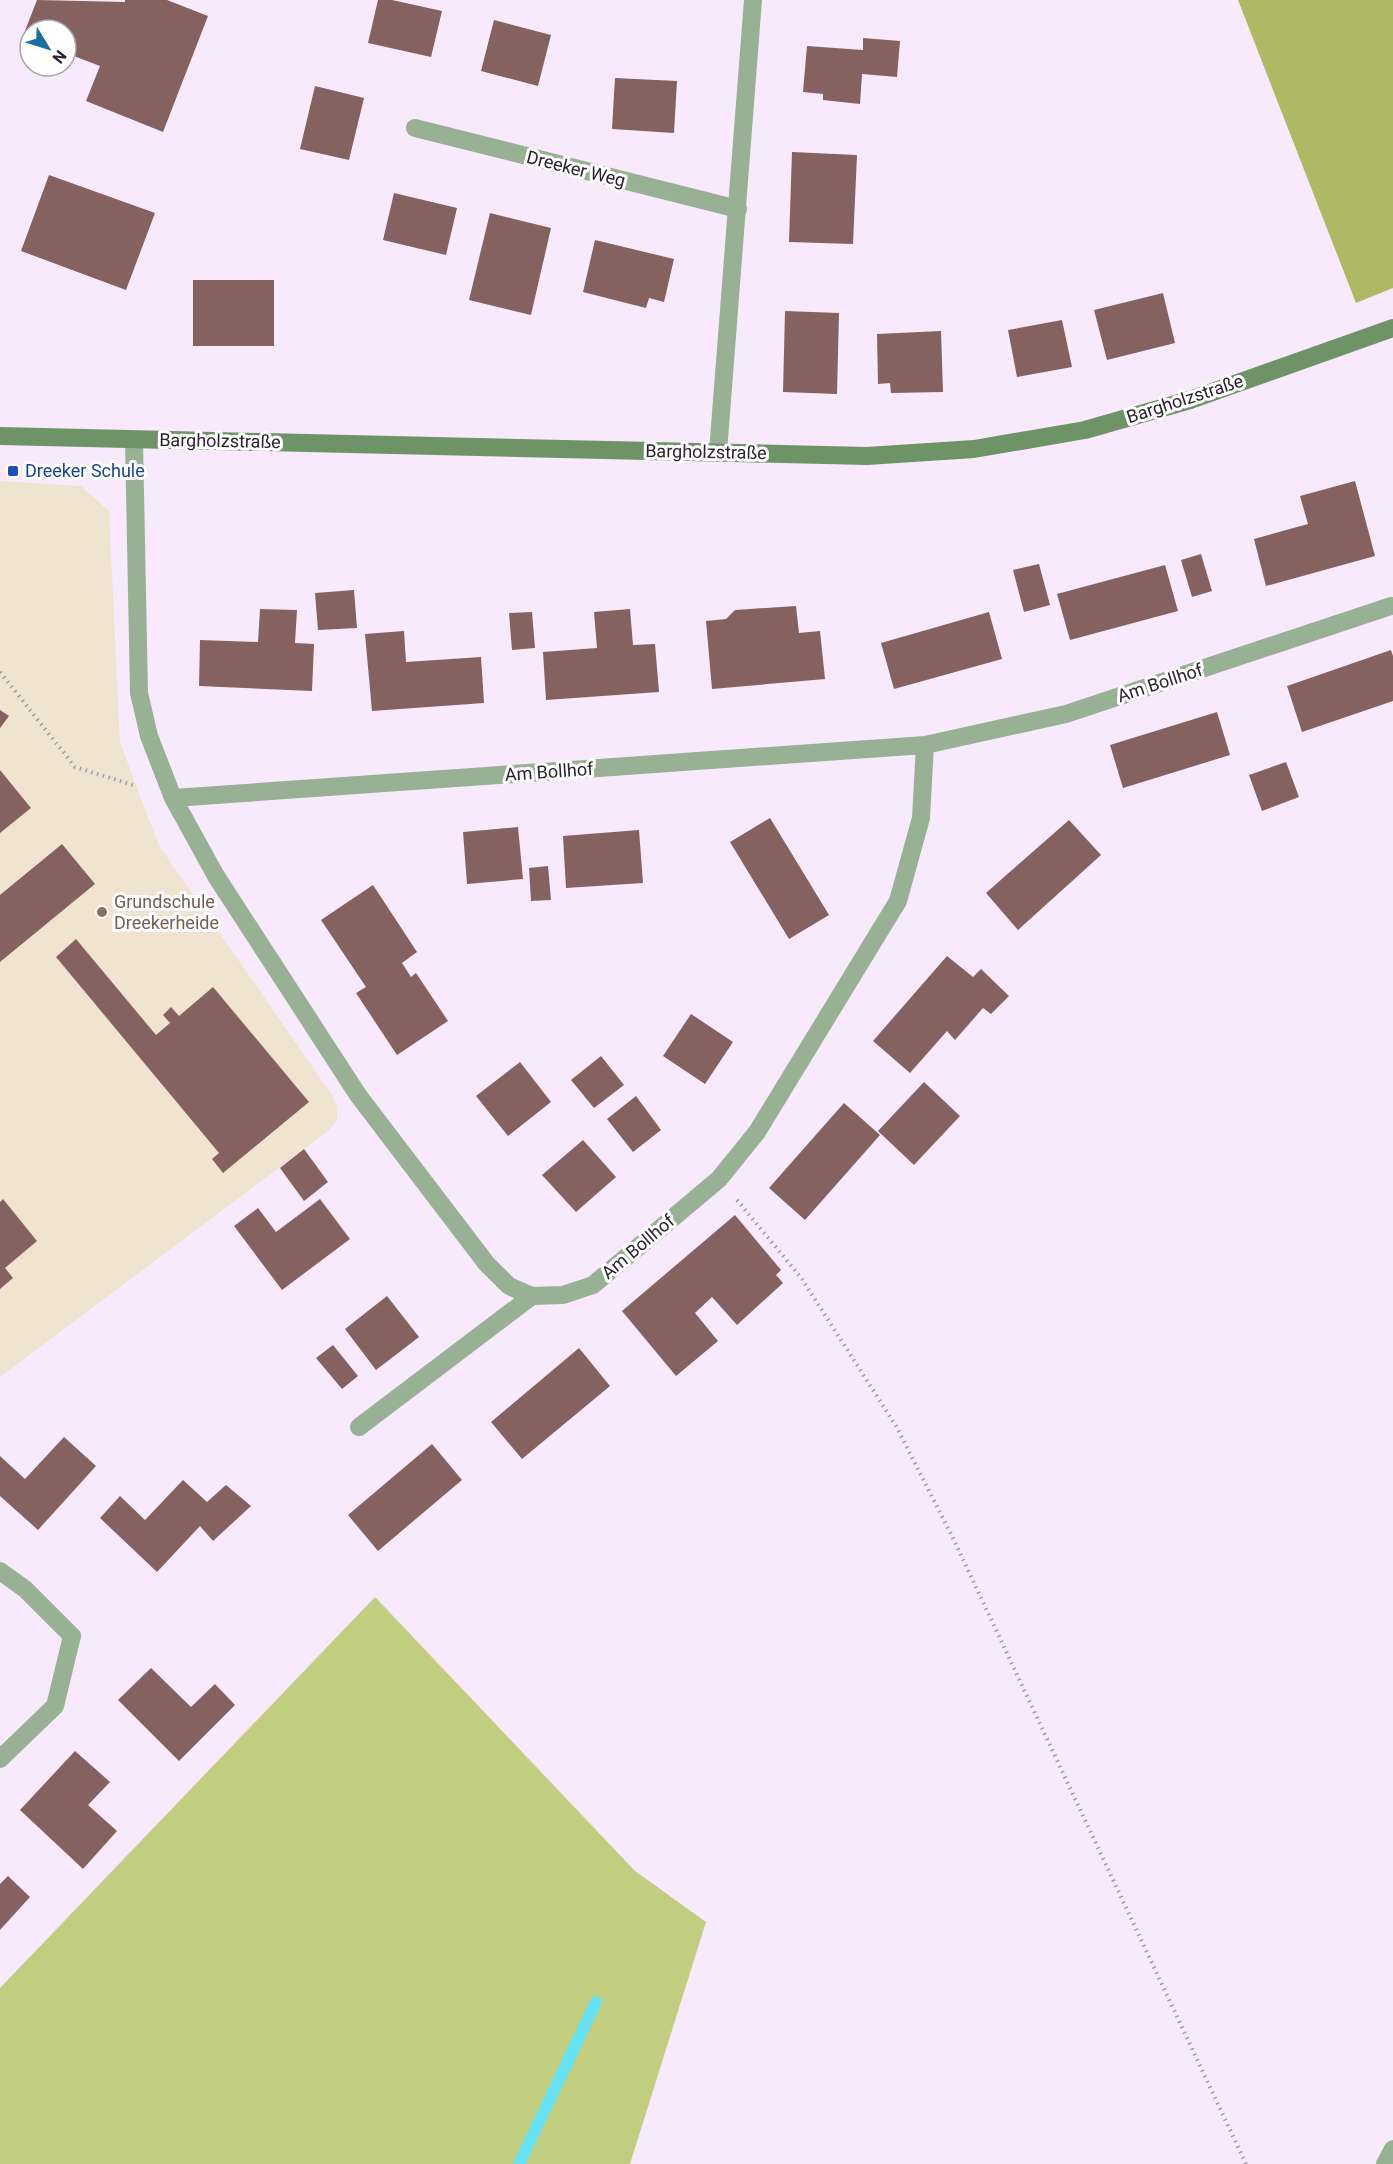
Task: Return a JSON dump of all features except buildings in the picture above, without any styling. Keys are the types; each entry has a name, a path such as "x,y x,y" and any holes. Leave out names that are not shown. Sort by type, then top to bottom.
{"main road":[{"name":"Bargholzstraße","path":"0,436 867,456 962,450 1085,430 1190,400 1393,328"}],"street":[{"path":"718,452 753,0"},
{"name":"Dreeker Weg","path":"415,128 738,209"},
{"name":"Am Bollhof","path":"134,440 139,693 149,736 173,798 216,876 358,1095 486,1263 509,1286 532,1296 563,1295 593,1285 719,1179 757,1132 898,901 921,818 926,745"},
{"name":"Am Bollhof","path":"173,798 926,745 1066,714 1391,606"},
{"path":"359,1427 532,1296"},
{"path":"0,1571 25,1589 72,1636 55,1706 0,1759"},
{"path":"1385,2164 1393,2149"}],"path":[{"path":"0,672 75,767 173,798"},
{"path":"719,1179 802,1279 896,1426 953,1538 1246,2164"}],"shaded area":[{"name":"Grundschule Dreekerheide","path":"0,481 81,486 109,511 120,742 146,812 160,847 332,1095 337,1107 337,1120 328,1131 0,1377"}],"green space":[{"path":"1238,0 1393,0 1393,288 1356,303"},
{"path":"375,1597 635,1871 706,1922 630,2164 0,2164 0,1988"}],"waterway":[{"path":"519,2164 596,2002"}],"place":[{"name":"Dreeker Schule","path":"13,471"},
{"name":"Grundschule Dreekerheide","path":"102,912"}]}
